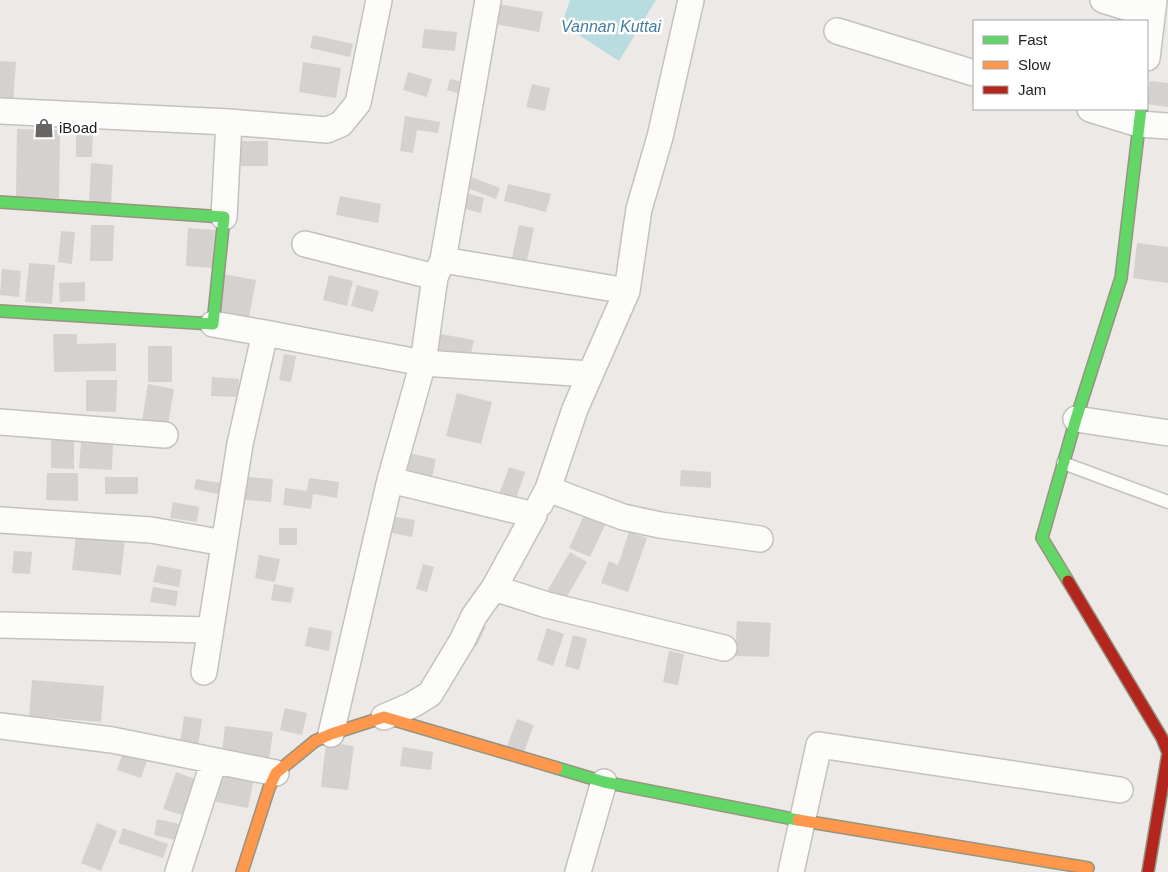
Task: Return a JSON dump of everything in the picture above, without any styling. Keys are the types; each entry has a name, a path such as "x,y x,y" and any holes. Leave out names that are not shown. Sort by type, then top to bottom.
{"street":[{"path":"0,111 229,122 327,130 341,124 358,103 379,0"},
{"path":"331,734 390,480 423,363 488,0"},
{"path":"242,872 269,788 276,773 315,741 331,734 384,718 430,694 462,642 474,616 494,588 548,490 575,409 627,291 639,209 660,137 691,0"},
{"path":"1104,0 1153,7 1148,50"},
{"path":"837,31 973,73"},
{"path":"1097,110 1140,116 1168,126"},
{"path":"1140,116 1121,278 1076,419 1042,538 1162,738 1168,753 1148,872"},
{"path":"213,324 224,217 229,122"},
{"path":"0,202 224,217"},
{"path":"305,244 439,269 627,291"},
{"path":"0,311 213,324 423,363 590,374"},
{"path":"204,672 240,444 265,333"},
{"path":"1076,419 1168,433"},
{"path":"0,422 165,435"},
{"path":"390,480 534,515"},
{"path":"548,490 623,517 760,539"},
{"path":"0,520 151,530 224,543"},
{"path":"494,588 547,605 724,648"},
{"path":"0,625 210,630"},
{"path":"384,718 604,782 803,821 1088,868"},
{"path":"0,726 112,740 276,773"},
{"path":"792,872 819,745 1120,790"},
{"path":"178,872 214,761"},
{"path":"578,872 604,782"}],"lane":[{"path":"1063,463 1168,502"}],"water":[{"name":"Vannan Kuttai","path":"570,0 656,0 619,61 562,24"}],"building":[{"path":"488,2 543,12 539,32 484,22"},
{"path":"424,29 457,32 455,51 422,48"},
{"path":"313,35 353,44 350,57 310,48"},
{"path":"0,61 16,62 13,103 0,102"},
{"path":"303,62 341,68 336,98 299,92"},
{"path":"408,72 432,79 427,97 403,90"},
{"path":"450,79 467,83 464,95 447,90"},
{"path":"1150,81 1168,83 1168,107 1148,104"},
{"path":"532,84 550,88 545,111 526,107"},
{"path":"405,116 440,122 438,133 417,130 413,153 400,151"},
{"path":"17,129 60,130 59,198 16,198"},
{"path":"76,131 93,131 92,157 76,157"},
{"path":"241,141 268,141 268,166 241,166"},
{"path":"91,163 113,165 111,204 89,203"},
{"path":"469,176 500,188 496,199 465,187"},
{"path":"508,184 551,194 546,212 504,201"},
{"path":"462,192 484,198 481,213 458,207"},
{"path":"340,196 381,204 378,223 336,215"},
{"path":"91,225 114,225 113,261 90,261"},
{"path":"519,225 534,228 525,270 510,267"},
{"path":"188,228 215,230 212,268 186,266"},
{"path":"61,231 75,232 72,264 58,262"},
{"path":"1137,243 1168,247 1168,283 1133,278"},
{"path":"29,263 55,265 52,304 25,302"},
{"path":"2,269 21,271 19,297 0,295"},
{"path":"223,274 256,280 249,318 217,312"},
{"path":"329,275 353,281 347,306 323,300"},
{"path":"85,282 85,301 60,302 59,283"},
{"path":"357,285 379,291 373,312 351,306"},
{"path":"435,333 474,340 470,359 431,351"},
{"path":"53,334 77,334 77,344 116,343 116,371 54,372"},
{"path":"148,346 172,346 172,382 148,382"},
{"path":"284,354 296,356 291,382 279,380"},
{"path":"212,377 239,379 238,397 211,396"},
{"path":"86,380 117,380 116,412 86,411"},
{"path":"148,384 174,389 168,425 142,421"},
{"path":"457,393 492,402 481,444 446,436"},
{"path":"51,431 74,431 74,469 51,468"},
{"path":"81,442 113,444 112,470 79,468"},
{"path":"400,451 436,459 431,481 394,472"},
{"path":"509,467 525,472 514,505 497,500"},
{"path":"681,470 711,472 711,488 680,486"},
{"path":"47,473 78,473 78,501 46,500"},
{"path":"237,476 273,479 271,502 234,499"},
{"path":"105,477 138,477 138,494 105,494"},
{"path":"309,478 339,482 337,498 313,494 311,509 283,505 285,488 307,491"},
{"path":"196,479 221,483 218,494 194,489"},
{"path":"173,502 199,507 197,522 170,518"},
{"path":"585,513 606,523 590,557 569,548"},
{"path":"391,516 415,520 412,537 388,532"},
{"path":"279,528 297,528 297,545 279,545"},
{"path":"629,532 647,538 628,592 601,583 609,561 618,565"},
{"path":"76,535 125,539 121,575 72,570"},
{"path":"14,551 32,552 30,574 12,573"},
{"path":"570,552 587,562 563,603 546,593"},
{"path":"259,555 280,559 275,582 255,578"},
{"path":"423,564 434,567 427,592 416,589"},
{"path":"157,565 182,570 179,587 153,582"},
{"path":"274,584 294,588 291,603 271,600"},
{"path":"153,587 178,591 176,606 150,602"},
{"path":"473,621 486,626 477,646 465,641"},
{"path":"737,621 771,623 769,657 735,656"},
{"path":"309,627 332,631 329,651 305,646"},
{"path":"547,628 564,634 553,666 537,660"},
{"path":"573,635 587,639 579,670 565,666"},
{"path":"669,651 684,654 678,685 663,682"},
{"path":"32,680 104,686 101,722 29,716"},
{"path":"285,708 307,713 302,735 280,730"},
{"path":"184,716 202,719 198,746 180,743"},
{"path":"517,719 534,725 522,757 505,751"},
{"path":"225,726 273,732 269,759 222,752"},
{"path":"326,742 354,746 348,790 321,787"},
{"path":"125,746 149,755 141,778 117,770"},
{"path":"403,747 433,752 431,770 400,766"},
{"path":"223,767 255,773 248,808 216,802"},
{"path":"176,772 195,779 182,815 163,809"},
{"path":"157,819 184,825 180,841 154,835"},
{"path":"97,823 117,831 101,871 81,863"},
{"path":"123,828 168,844 163,858 118,843"}],"traffic: fast":[{"path":"1068,581 1042,538 1076,419 1121,278 1141,110"},
{"path":"0,202 224,217 213,324 0,311"},
{"path":"557,768 604,782 798,820"}],"traffic: slow":[{"path":"242,872 269,788 276,773 315,741 331,734 384,717 557,768"},
{"path":"798,820 1088,868"}],"traffic: jam":[{"path":"1068,581 1162,738 1168,753 1148,872"}],"place":[{"name":"iBoad","path":"44,128"}]}
